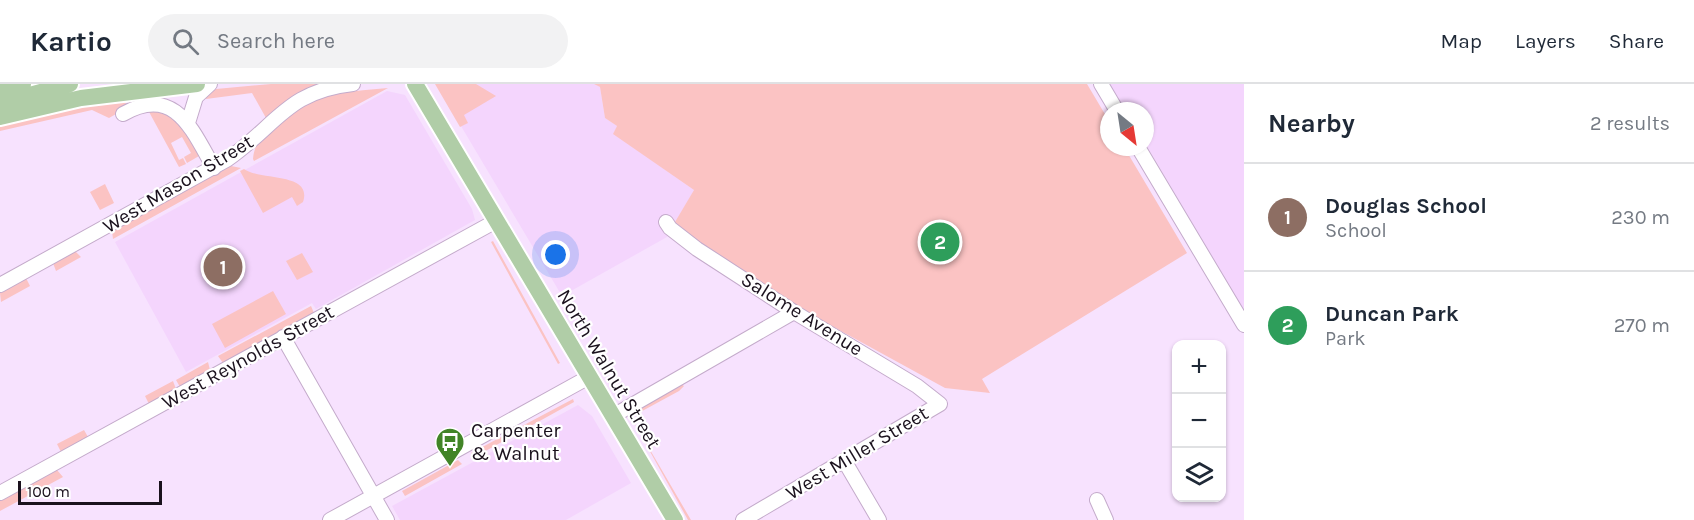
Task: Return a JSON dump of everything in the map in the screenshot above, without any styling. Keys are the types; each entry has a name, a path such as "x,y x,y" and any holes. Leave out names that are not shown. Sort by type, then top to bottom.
{"main road":[{"path":"0,91 23,84"},
{"path":"0,104 70,84"},
{"path":"0,117 81,98 197,84"},
{"name":"North Walnut Street","path":"416,84 675,520"}],"street":[{"path":"188,123 196,97 210,84"},
{"name":"West Mason Street","path":"0,285 214,168 260,136 286,108 304,96 336,86 353,84"},
{"path":"1101,84 1112,102"},
{"path":"123,114 138,106 154,104 172,108 188,123 214,168"},
{"path":"1143,156 1244,325"},
{"name":"West Reynolds Street","path":"0,493 496,221"},
{"name":"Salome Avenue","path":"666,222 670,228 697,249 794,312 866,354 940,404"},
{"path":"613,416 794,312"},
{"path":"283,337 387,520"},
{"path":"330,520 589,377"},
{"name":"West Miller Street","path":"743,520 940,404"},
{"path":"845,462 879,520"},
{"path":"1097,500 1106,520"}],"shaded area":[{"path":"271,84 321,84 260,125 266,118 252,93 206,99 204,96 216,89"},
{"path":"435,84 476,84 496,96 464,115 468,123 460,127"},
{"path":"436,84 594,84 600,87 605,118 617,126 614,134 694,190 667,237 562,296"},
{"path":"594,84 1087,84 1100,106 1100,156 1129,156 1187,253 982,379 990,393 945,388 808,313 682,231 675,222 694,190 613,134 617,126 605,118 600,87"},
{"path":"1110,84 1244,84 1244,311 1153,156 1154,102 1121,102"},
{"path":"388,88 254,161 254,151 260,141 280,119 294,110 338,94"},
{"path":"387,91 405,95 472,209 475,220 316,309 312,303 186,372 115,242"},
{"path":"122,101 130,106 109,118 92,110 0,131 0,124 55,111"},
{"path":"148,110 168,116 181,125 199,156 187,163 184,157 191,153 182,137 171,143 179,160 183,158 186,164 179,167"},
{"path":"231,166 241,168 113,239 112,231"},
{"path":"244,169 252,173 293,182 304,192 303,202 297,206 292,197 263,213 240,171"},
{"path":"105,184 114,203 100,210 90,192"},
{"path":"493,241 560,363 558,364 491,242"},
{"path":"75,251 81,257 56,271 53,263"},
{"path":"302,253 313,272 297,280 286,261"},
{"path":"26,278 30,286 1,302 0,293"},
{"path":"273,291 286,314 225,348 212,324"},
{"path":"311,306 314,313 223,363 218,356"},
{"path":"208,362 210,370 180,387 176,380"},
{"path":"173,381 176,389 149,404 145,396"},
{"path":"681,384 684,386 679,391 633,416 640,407"},
{"path":"573,399 574,402 471,459 471,453"},
{"path":"578,405 592,416 631,483 566,520 400,520 392,506"},
{"path":"632,419 691,520 688,520"},
{"path":"84,430 88,437 61,452 57,444"},
{"path":"458,460 462,464 405,496 402,491"},
{"path":"57,470 63,477 0,511 0,501"}],"place":[{"name":"Duncan Park","path":"940,242"},
{"name":"Douglas School","path":"223,267"},
{"name":"Carpenter & Walnut","path":"450,468"}]}
